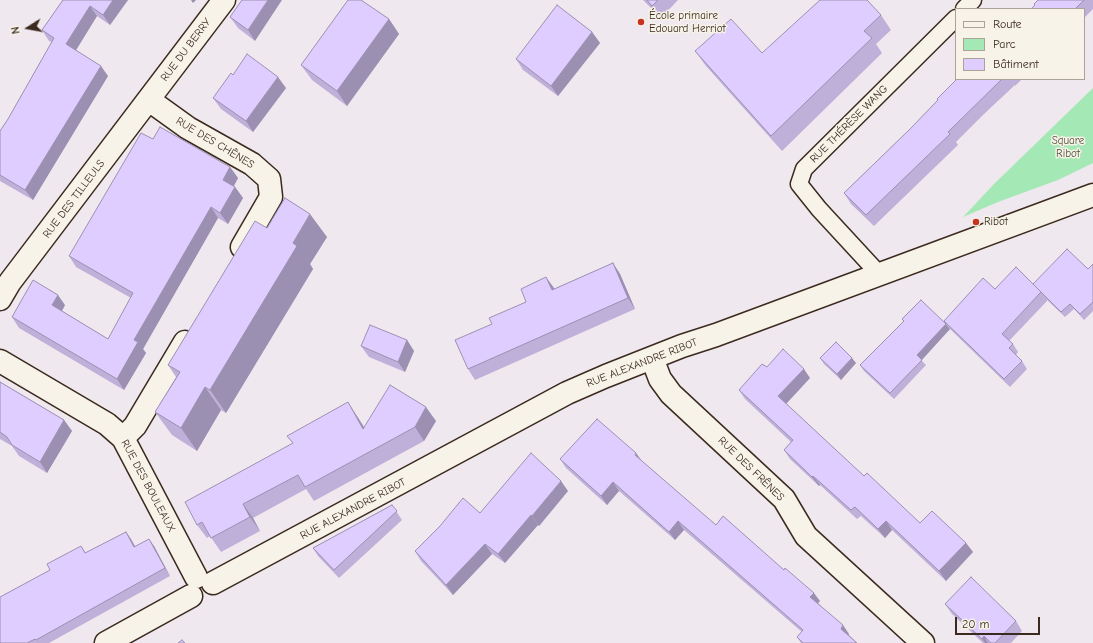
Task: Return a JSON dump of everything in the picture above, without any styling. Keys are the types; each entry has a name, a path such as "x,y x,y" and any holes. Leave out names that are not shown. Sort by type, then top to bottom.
{"street":[{"name":"RUE DU BERRY","path":"149,100 224,0"},
{"name":"RUE DES CHÊNES","path":"149,100 188,128 252,164 269,179 271,197 231,265"},
{"name":"RUE DES TILLEULS","path":"0,299 10,282 149,100"},
{"name":"RUE ALEXANDRE RIBOT","path":"106,643 200,585 567,394 606,376 1093,195"},
{"path":"123,438 135,426 195,325"},
{"name":"RUE DES FRÊNES","path":"652,358 660,379 671,394 784,499 806,536 923,643"},
{"name":"RUE DES BOULEAUX","path":"0,361 107,424 123,438 200,585"}],"lane":[{"path":"965,8 974,0"},
{"name":"RUE THÉRÈSE WANG","path":"879,274 819,209 799,184 804,169 955,19"}],"green space":[{"name":"Square Ribot","path":"1093,88 1093,163 1058,180 998,202 963,217 995,183"}],"building":[{"path":"63,0 113,0 103,15 90,6 66,44 101,66 25,190 0,175 0,131 54,38 42,30"},
{"path":"242,0 268,0 248,30 230,17"},
{"path":"348,0 361,0 389,19 337,91 301,65"},
{"path":"647,0 658,0 652,6"},
{"path":"820,0 867,0 881,15 864,31 872,38 771,136 695,51 731,19 762,53"},
{"path":"1038,0 1084,0 1076,8 1032,8 1035,5 1034,4"},
{"path":"557,5 592,32 551,86 516,59"},
{"path":"247,54 278,77 246,121 213,98 231,73 233,75"},
{"path":"956,80 1001,80 948,132 950,134 866,215 844,193 910,129 938,100 937,99"},
{"path":"160,127 230,167 223,180 235,187 220,213 211,207 134,340 138,342 117,379 12,317 33,280 58,295 52,305 108,339 133,293 69,256 141,133 153,139"},
{"path":"285,198 310,214 293,243 297,246 210,390 205,387 181,428 155,412 180,372 168,365 255,221 267,228"},
{"path":"1067,249 1088,269 1093,264 1093,302 1080,314 1070,304 1061,312 1033,284"},
{"path":"613,263 628,298 468,369 455,340 492,324 489,318 526,302 521,289 546,277 552,290"},
{"path":"1016,267 1041,292 1002,334 1013,344 1009,348 1022,361 1004,379 944,321 983,278 995,289"},
{"path":"921,300 946,324 917,355 922,360 890,393 860,365 904,321 902,319"},
{"path":"370,325 407,340 398,362 361,346"},
{"path":"836,342 852,358 837,374 820,358"},
{"path":"783,349 804,369 778,396 864,476 867,473 920,523 932,511 966,543 939,571 886,521 878,529 855,507 851,510 813,476 812,477 784,450 793,440 739,390 762,364 767,367"},
{"path":"0,382 64,420 40,462 12,445 7,437 0,432"},
{"path":"390,385 426,407 415,427 305,487 298,475 243,504 250,517 211,538 202,522 197,525 185,502 293,443 287,436 348,402 363,429"},
{"path":"597,419 636,453 635,455 716,525 723,516 784,570 785,568 814,593 810,597 843,625 841,629 857,643 803,643 797,637 803,630 678,521 669,532 613,482 601,496 560,459"},
{"path":"531,453 561,481 498,554 485,544 446,585 415,551 440,526 463,498 480,513"},
{"path":"392,505 397,511 334,570 313,548"},
{"path":"126,532 134,547 149,539 165,568 36,640 35,639 27,643 0,643 0,597 50,570 47,564 81,546 85,553"},
{"path":"971,577 1016,621 995,643 991,643 984,636 982,639 945,604"},
{"path":"182,640 185,643 178,643"}],"place":[{"name":"École primaire Edouard Herriot","path":"641,22"},
{"name":"Ribot","path":"976,222"}]}
